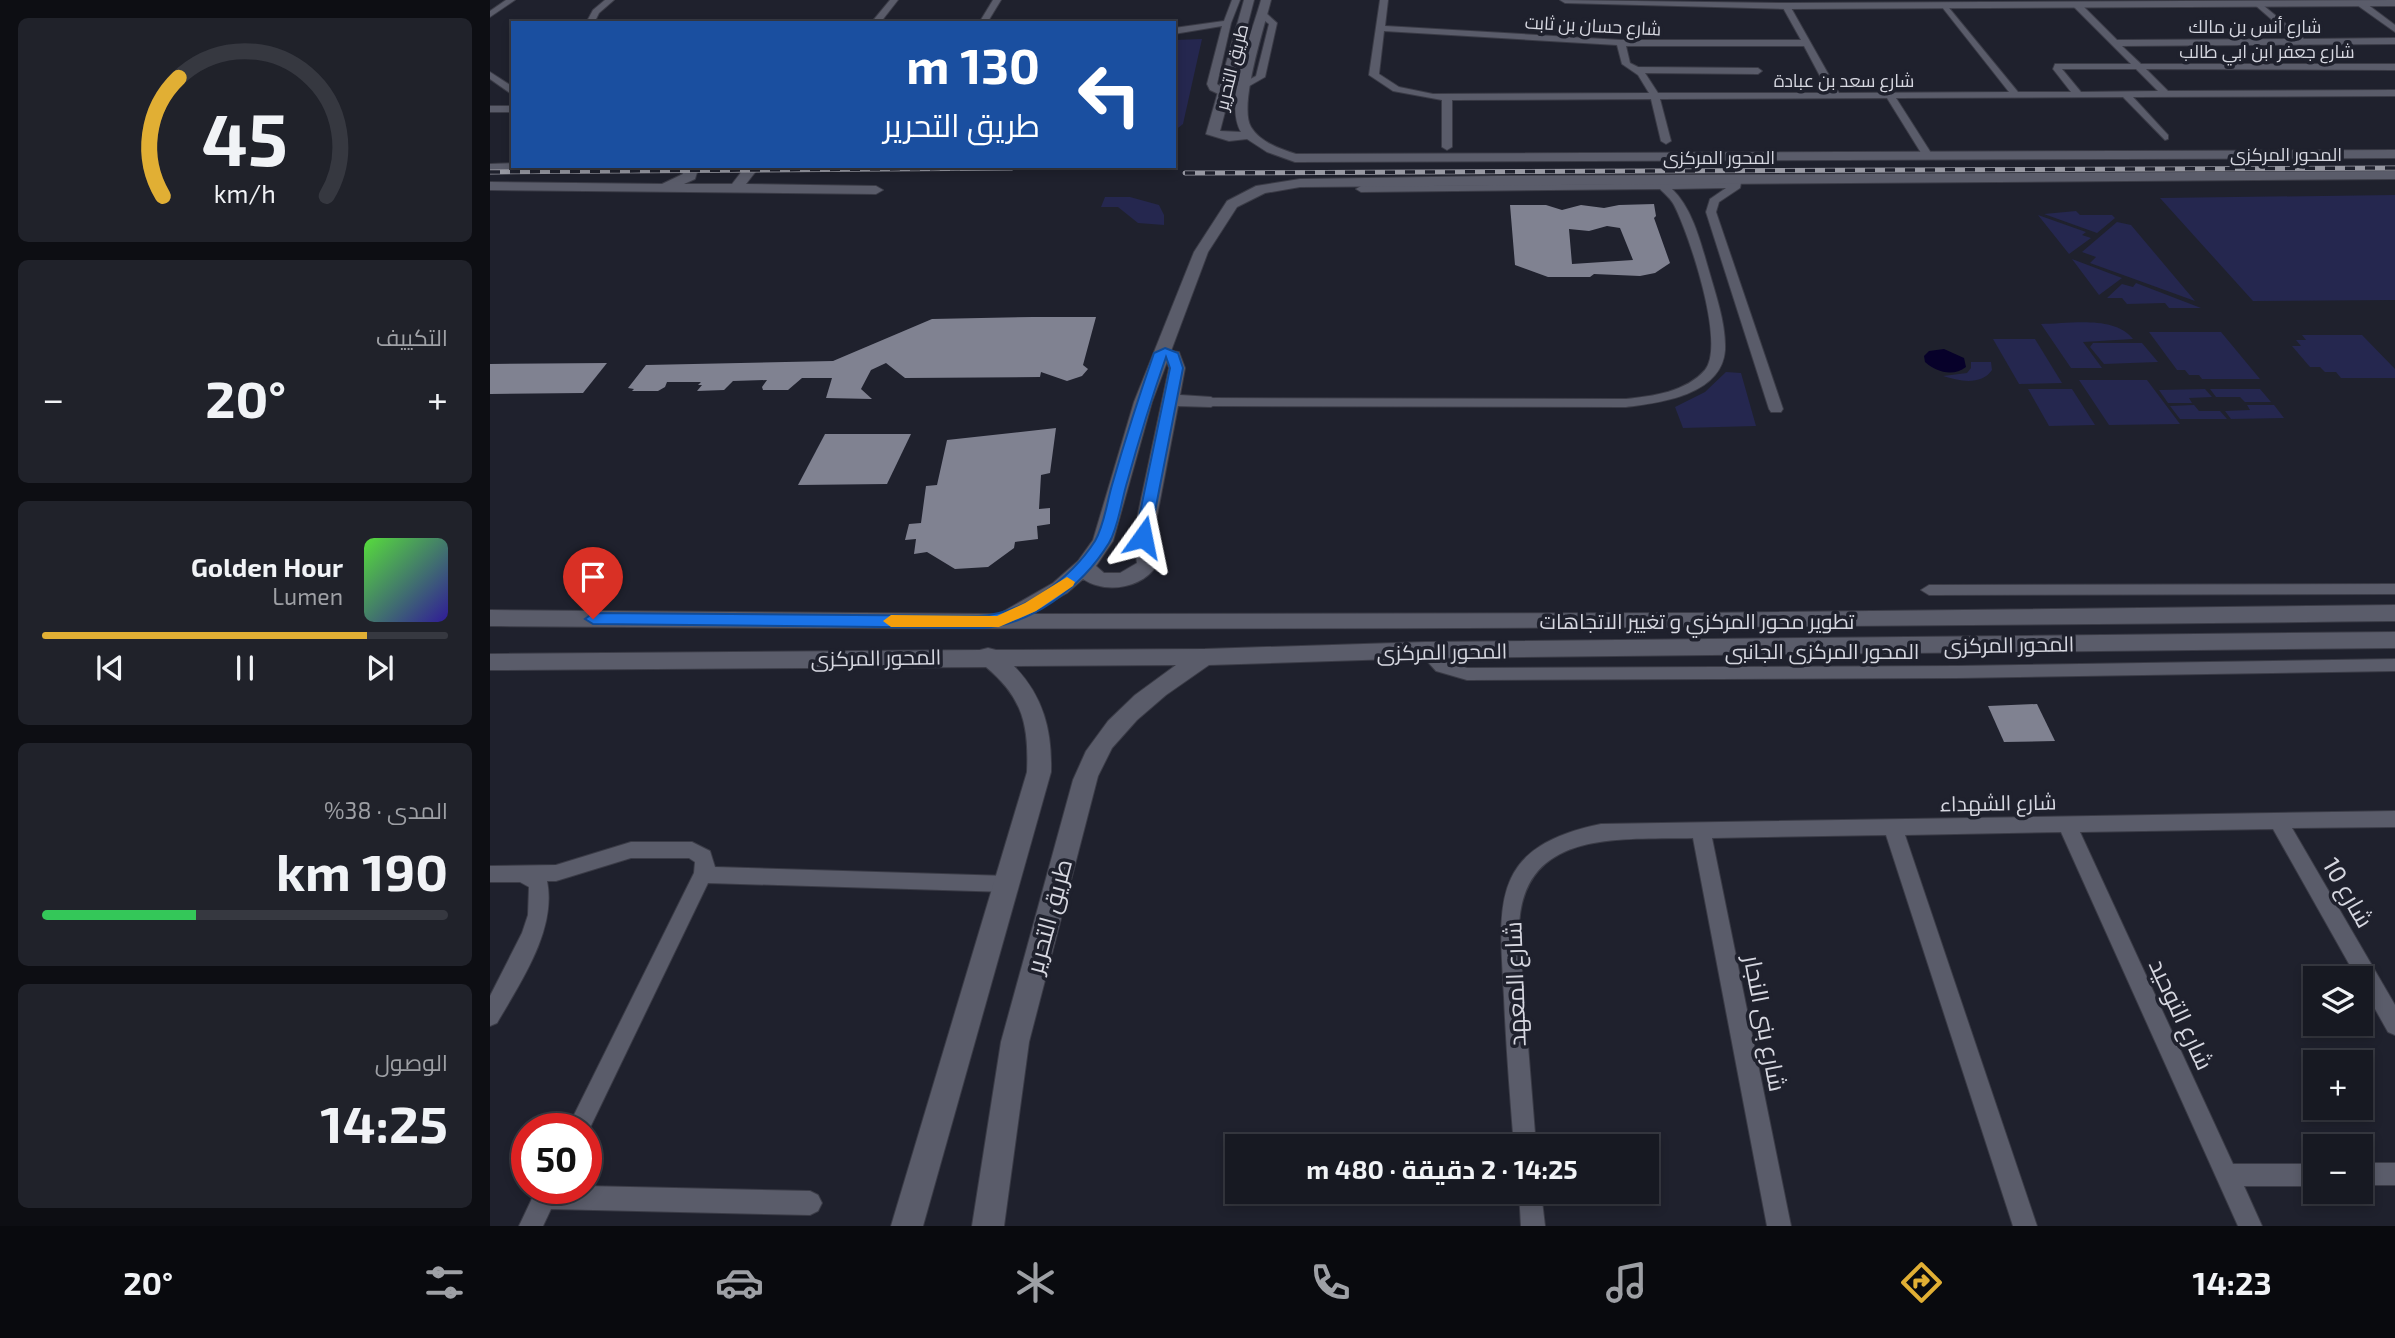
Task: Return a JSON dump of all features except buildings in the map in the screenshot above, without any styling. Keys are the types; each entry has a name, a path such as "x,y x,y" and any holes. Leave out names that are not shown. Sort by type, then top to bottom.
{"main road":[{"name":"طريق التحرير","path":"1249,0 1213,134 1234,138 1251,135"},
{"name":"طريق التحرير","path":"1266,0 1244,86 1240,117 1251,135 1274,150 1295,158"},
{"path":"1565,0 2024,0"},
{"path":"1664,0 1786,6 2156,1 2395,3"},
{"name":"المحور المركزى","path":"1295,158 2395,154"},
{"path":"2189,155 2171,162 2169,166 2179,172 2210,175"},
{"path":"2033,156 2049,177"},
{"path":"1379,158 1379,181"},
{"path":"490,168 511,167"},
{"path":"662,187 686,179 692,172 688,168"},
{"path":"736,188 751,168"},
{"name":"المحور المركزى","path":"1161,353 1201,252 1226,211 1250,193 1287,184 1379,181 1740,181 2395,175"},
{"path":"490,186 876,190"},
{"path":"999,621 1045,599 1085,566 1103,541 1143,402 1161,353 1171,354 1176,363 1172,400 1143,537 1147,565 1126,579 1108,581 1093,576 1085,566"},
{"path":"1172,400 1211,402"},
{"name":"تطوير محور المركزي و تغيير الاتجاهات","path":"999,621 1696,621 2395,613"},
{"name":"المحور المركزى","path":"490,618 999,621"},
{"name":"المحور المركزى","path":"490,662 988,656 1205,657 1425,650 2395,640"},
{"path":"906,1226 1039,772 1041,747 1038,724 1031,704 1006,670 988,656"},
{"name":"طريق التحرير","path":"988,1226 1015,1042 1080,793 1094,759 1117,726 1146,697 1205,657"}],"street":[{"path":"490,5 497,0"},
{"path":"490,15 512,0"},
{"path":"591,21 596,12 610,0"},
{"path":"877,21 894,0"},
{"path":"984,21 997,0"},
{"path":"1225,94 1213,88 1212,84 1227,23 1236,0"},
{"name":"شارع سعد بن عبادة","path":"1384,0 1374,71 1379,80 1407,93 1447,98 2395,93"},
{"path":"2258,3 2299,45"},
{"path":"2360,3 2395,29"},
{"path":"2076,4 2166,94"},
{"path":"1945,5 2015,94"},
{"path":"1786,6 1836,96"},
{"path":"1176,31 1227,23"},
{"name":"شارع حسان بن ثابت","path":"1380,28 1622,43 1805,43"},
{"name":"شارع أنس بن مالك","path":"2115,43 2250,42 2299,45 2395,41"},
{"path":"2250,42 2259,50"},
{"path":"1622,43 1626,64 1643,76 1655,96 1666,142"},
{"path":"2269,58 2278,66"},
{"path":"2314,58 2324,67"},
{"name":"شارع جعفر ابن ابي طالب","path":"2078,94 2057,67 2395,67"},
{"path":"1636,70 1758,71"},
{"path":"490,75 511,91"},
{"path":"2125,94 2165,137"},
{"path":"1891,97 1928,156"},
{"path":"1447,98 1447,147"},
{"path":"491,108 511,109"},
{"path":"1361,189 1662,186 1740,181"},
{"path":"1740,181 1714,201 1712,212 1776,409"},
{"path":"1211,402 1626,403 1655,399 1681,391 1709,373 1718,358 1720,342 1700,258 1676,198 1662,186"},
{"path":"1929,590 2395,589"},
{"name":"المحور المركزى الجانبى","path":"1425,650 1442,667 1467,674 1957,672 2395,665"},
{"name":"شارع الشهداء","path":"1601,832 2395,819"},
{"name":"شارع 10","path":"2278,821 2395,1025"},
{"name":"شارع التوحيد","path":"2067,824 2250,1226"},
{"path":"1893,827 2025,1226"},
{"name":"شارع بنى النجار","path":"1701,830 1779,1226"},
{"name":"شارع المعهد","path":"1524,1134 1515,1017 1511,904 1520,881 1543,854 1576,836 1601,832"},
{"path":"490,874 556,873 631,850 685,849 703,857 706,868 703,875 586,1113"},
{"path":"490,1016 518,965 536,917 541,895 538,883 525,875"},
{"path":"703,875 1008,884"},
{"path":"2373,1174 2395,1174"},
{"path":"2227,1175 2303,1175"},
{"path":"602,1195 810,1203"},
{"path":"531,1226 542,1204"},
{"path":"1531,1204 1532,1226"}],"shaded area":[{"path":"1202,39 1183,124 1176,129 1176,40"},
{"path":"2395,195 2395,300 2253,301 2160,198"},
{"path":"1105,197 1130,197 1159,205 1164,215 1164,225 1138,223 1118,207 1101,207"},
{"path":"2076,211 2080,215 2112,215 2115,218 2097,233 2044,214"},
{"path":"2038,215 2086,232 2082,235 2091,238 2069,254"},
{"path":"2117,222 2131,225 2195,301 2090,263 2096,257 2082,252"},
{"path":"2072,259 2122,278 2099,295"},
{"path":"2136,283 2201,308 2169,308 2165,303 2127,304 2122,298 2107,298 2122,284 2133,287"},
{"path":"2041,324 2103,324 2125,331 2133,339 2083,342 2102,368 2071,368"},
{"path":"2149,332 2221,332 2260,379 2202,379 2199,375 2189,375 2185,370 2177,370"},
{"path":"2302,335 2362,335 2395,369 2395,378 2341,378 2336,372 2310,367 2292,346 2301,346 2296,340 2306,340"},
{"path":"1993,339 2035,339 2062,383 2019,384"},
{"path":"2093,343 2142,343 2158,362 2104,364 2090,347"},
{"path":"1944,349 1964,358 1966,367 1956,372 1945,372 1925,362 1924,356 1929,351"},
{"path":"1971,362 1991,362 1992,370 1976,380 1963,381 1943,376 1967,373"},
{"path":"1726,372 1741,373 1756,426 1683,428 1675,407 1705,392"},
{"path":"2079,380 2147,380 2180,424 2109,425"},
{"path":"2028,389 2072,389 2095,425 2049,426"},
{"path":"2205,389 2212,397 2189,398 2192,403 2168,403 2159,390"},
{"path":"2210,389 2260,389 2271,402 2245,402 2240,397 2216,397"},
{"path":"2194,405 2199,411 2220,411 2227,419 2180,419 2170,406"},
{"path":"2247,405 2274,405 2284,418 2231,419 2225,411 2250,410"}],"railway":[{"path":"490,172 1012,168"},
{"path":"1185,173 2395,168"}],"slow traffic":[{"path":"891,621 999,621 1045,599 1067,582"}],"route":[{"path":"593,619 978,622 999,621 1015,615 1045,599 1073,578 1103,541 1143,402 1161,353 1165,352 1173,356 1177,368 1143,537"}]}
